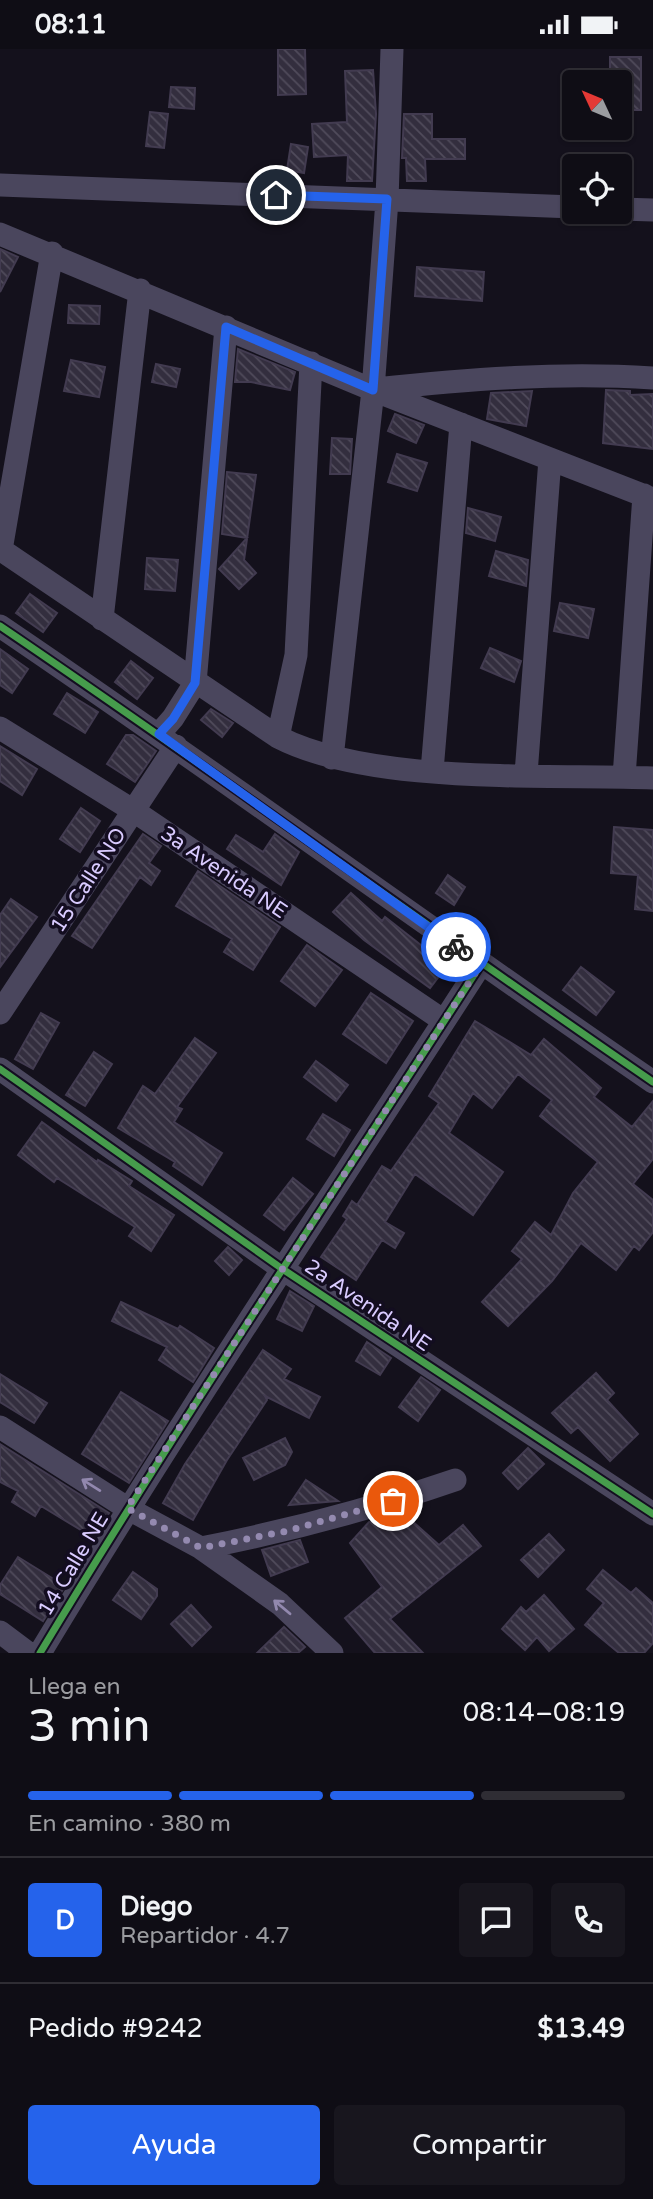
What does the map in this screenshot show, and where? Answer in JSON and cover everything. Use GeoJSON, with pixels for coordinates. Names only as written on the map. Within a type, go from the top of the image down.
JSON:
{"type":"FeatureCollection","features":[{"type":"Feature","properties":{"kind":"street"},"geometry":{"type":"LineString","coordinates":[[332,758],[373,390],[387,199],[392,49]]}},
{"type":"Feature","properties":{"kind":"street"},"geometry":{"type":"LineString","coordinates":[[0,185],[562,206]]}},
{"type":"Feature","properties":{"kind":"street"},"geometry":{"type":"LineString","coordinates":[[632,209],[653,210]]}},
{"type":"Feature","properties":{"kind":"street"},"geometry":{"type":"LineString","coordinates":[[0,234],[52,253],[373,390],[648,497],[624,777]]}},
{"type":"Feature","properties":{"kind":"street"},"geometry":{"type":"LineString","coordinates":[[52,253],[0,550],[278,737],[332,758],[432,771],[653,778]]}},
{"type":"Feature","properties":{"kind":"street"},"geometry":{"type":"LineString","coordinates":[[102,619],[140,291]]}},
{"type":"Feature","properties":{"kind":"street"},"geometry":{"type":"LineString","coordinates":[[195,683],[226,327]]}},
{"type":"Feature","properties":{"kind":"street"},"geometry":{"type":"LineString","coordinates":[[278,737],[296,655],[311,363]]}},
{"type":"Feature","properties":{"kind":"street"},"geometry":{"type":"LineString","coordinates":[[373,390],[477,378],[599,375],[653,378]]}},
{"type":"Feature","properties":{"kind":"street"},"geometry":{"type":"LineString","coordinates":[[432,771],[461,424]]}},
{"type":"Feature","properties":{"kind":"street"},"geometry":{"type":"LineString","coordinates":[[526,774],[550,459]]}},
{"type":"Feature","properties":{"kind":"street"},"geometry":{"type":"LineString","coordinates":[[0,627],[168,740],[481,964],[653,1082]]}},
{"type":"Feature","properties":{"kind":"street","name":"15 Calle NO"},"geometry":{"type":"LineString","coordinates":[[0,1013],[134,811],[168,740],[173,719],[195,683]]}},
{"type":"Feature","properties":{"kind":"street","name":"3a Avenida NE"},"geometry":{"type":"LineString","coordinates":[[0,728],[134,811],[444,1021]]}},
{"type":"Feature","properties":{"kind":"street","name":"14 Calle NE"},"geometry":{"type":"LineString","coordinates":[[40,1653],[127,1508],[481,964]]}},
{"type":"Feature","properties":{"kind":"street","name":"2a Avenida NE"},"geometry":{"type":"LineString","coordinates":[[0,1069],[281,1268],[653,1514]]}},
{"type":"Feature","properties":{"kind":"street"},"geometry":{"type":"LineString","coordinates":[[0,1427],[127,1508],[201,1548],[280,1604],[332,1653]]}},
{"type":"Feature","properties":{"kind":"street"},"geometry":{"type":"LineString","coordinates":[[201,1548],[324,1521],[455,1479]]}},
{"type":"Feature","properties":{"kind":"street"},"geometry":{"type":"LineString","coordinates":[[0,1632],[28,1653]]}},
{"type":"Feature","properties":{"kind":"building"},"geometry":{"type":"Polygon","coordinates":[[[278,49],[305,49],[306,94],[278,95],[278,49]]]}},
{"type":"Feature","properties":{"kind":"building"},"geometry":{"type":"Polygon","coordinates":[[[610,57],[641,57],[641,110],[632,110],[632,70],[610,70],[610,57]]]}},
{"type":"Feature","properties":{"kind":"building"},"geometry":{"type":"Polygon","coordinates":[[[373,70],[376,114],[372,181],[347,181],[348,155],[314,157],[312,124],[347,122],[345,71],[373,70]]]}},
{"type":"Feature","properties":{"kind":"building"},"geometry":{"type":"Polygon","coordinates":[[[171,87],[195,88],[194,109],[169,107],[171,87]]]}},
{"type":"Feature","properties":{"kind":"building"},"geometry":{"type":"Polygon","coordinates":[[[150,112],[168,114],[164,148],[146,146],[150,112]]]}},
{"type":"Feature","properties":{"kind":"building"},"geometry":{"type":"Polygon","coordinates":[[[404,114],[432,114],[432,139],[465,139],[465,159],[425,159],[426,181],[407,181],[406,158],[402,158],[404,114]]]}},
{"type":"Feature","properties":{"kind":"building"},"geometry":{"type":"Polygon","coordinates":[[[291,144],[308,147],[304,173],[287,170],[291,144]]]}},
{"type":"Feature","properties":{"kind":"building"},"geometry":{"type":"Polygon","coordinates":[[[0,249],[18,257],[0,292],[0,249]]]}},
{"type":"Feature","properties":{"kind":"building"},"geometry":{"type":"Polygon","coordinates":[[[417,267],[484,272],[482,301],[415,296],[417,267]]]}},
{"type":"Feature","properties":{"kind":"building"},"geometry":{"type":"Polygon","coordinates":[[[69,305],[100,306],[99,324],[68,323],[69,305]]]}},
{"type":"Feature","properties":{"kind":"building"},"geometry":{"type":"Polygon","coordinates":[[[238,349],[295,372],[290,390],[251,382],[235,382],[238,349]]]}},
{"type":"Feature","properties":{"kind":"building"},"geometry":{"type":"Polygon","coordinates":[[[71,360],[105,367],[99,397],[64,391],[71,360]]]}},
{"type":"Feature","properties":{"kind":"building"},"geometry":{"type":"Polygon","coordinates":[[[156,364],[180,369],[176,387],[152,382],[156,364]]]}},
{"type":"Feature","properties":{"kind":"building"},"geometry":{"type":"Polygon","coordinates":[[[606,390],[630,391],[630,395],[653,394],[653,449],[603,443],[606,390]]]}},
{"type":"Feature","properties":{"kind":"building"},"geometry":{"type":"Polygon","coordinates":[[[532,391],[526,426],[487,419],[491,393],[532,391]]]}},
{"type":"Feature","properties":{"kind":"building"},"geometry":{"type":"Polygon","coordinates":[[[395,414],[424,425],[416,443],[388,431],[395,414]]]}},
{"type":"Feature","properties":{"kind":"building"},"geometry":{"type":"Polygon","coordinates":[[[332,438],[352,439],[350,474],[330,474],[332,438]]]}},
{"type":"Feature","properties":{"kind":"building"},"geometry":{"type":"Polygon","coordinates":[[[397,454],[427,463],[417,491],[388,482],[397,454]]]}},
{"type":"Feature","properties":{"kind":"building"},"geometry":{"type":"Polygon","coordinates":[[[227,472],[256,475],[244,560],[256,573],[239,589],[219,569],[247,538],[222,534],[227,472]]]}},
{"type":"Feature","properties":{"kind":"building"},"geometry":{"type":"Polygon","coordinates":[[[468,508],[501,517],[495,541],[466,533],[468,508]]]}},
{"type":"Feature","properties":{"kind":"building"},"geometry":{"type":"Polygon","coordinates":[[[496,551],[528,560],[526,586],[489,576],[496,551]]]}},
{"type":"Feature","properties":{"kind":"building"},"geometry":{"type":"Polygon","coordinates":[[[147,558],[178,560],[175,591],[145,589],[147,558]]]}},
{"type":"Feature","properties":{"kind":"building"},"geometry":{"type":"Polygon","coordinates":[[[30,594],[57,613],[43,632],[16,613],[30,594]]]}},
{"type":"Feature","properties":{"kind":"building"},"geometry":{"type":"Polygon","coordinates":[[[560,603],[594,609],[588,638],[554,631],[560,603]]]}},
{"type":"Feature","properties":{"kind":"building"},"geometry":{"type":"Polygon","coordinates":[[[490,648],[521,661],[514,682],[481,668],[490,648]]]}},
{"type":"Feature","properties":{"kind":"building"},"geometry":{"type":"Polygon","coordinates":[[[0,649],[28,669],[12,693],[0,685],[0,649]]]}},
{"type":"Feature","properties":{"kind":"building"},"geometry":{"type":"Polygon","coordinates":[[[131,661],[153,678],[137,699],[115,682],[131,661]]]}},
{"type":"Feature","properties":{"kind":"building"},"geometry":{"type":"Polygon","coordinates":[[[67,693],[98,712],[85,733],[54,714],[67,693]]]}},
{"type":"Feature","properties":{"kind":"building"},"geometry":{"type":"Polygon","coordinates":[[[211,709],[233,723],[222,737],[201,720],[211,709]]]}},
{"type":"Feature","properties":{"kind":"building"},"geometry":{"type":"Polygon","coordinates":[[[126,735],[133,735],[156,751],[135,782],[107,764],[126,735]]]}},
{"type":"Feature","properties":{"kind":"building"},"geometry":{"type":"Polygon","coordinates":[[[0,746],[37,769],[22,795],[0,781],[0,746]]]}},
{"type":"Feature","properties":{"kind":"building"},"geometry":{"type":"Polygon","coordinates":[[[81,808],[100,821],[80,852],[60,839],[81,808]]]}},
{"type":"Feature","properties":{"kind":"building"},"geometry":{"type":"Polygon","coordinates":[[[614,827],[653,830],[653,911],[635,909],[638,875],[611,873],[614,827]]]}},
{"type":"Feature","properties":{"kind":"building"},"geometry":{"type":"Polygon","coordinates":[[[143,834],[161,846],[149,863],[160,871],[151,885],[140,877],[92,948],[72,936],[143,834]]]}},
{"type":"Feature","properties":{"kind":"building"},"geometry":{"type":"Polygon","coordinates":[[[275,834],[299,852],[281,885],[227,849],[236,835],[263,852],[275,834]]]}},
{"type":"Feature","properties":{"kind":"building"},"geometry":{"type":"Polygon","coordinates":[[[198,871],[280,927],[253,970],[224,952],[232,939],[176,906],[198,871]]]}},
{"type":"Feature","properties":{"kind":"building"},"geometry":{"type":"Polygon","coordinates":[[[448,875],[465,887],[454,905],[436,893],[448,875]]]}},
{"type":"Feature","properties":{"kind":"building"},"geometry":{"type":"Polygon","coordinates":[[[351,893],[382,921],[385,917],[426,949],[428,946],[450,962],[430,988],[364,940],[333,912],[351,893]]]}},
{"type":"Feature","properties":{"kind":"building"},"geometry":{"type":"Polygon","coordinates":[[[11,899],[37,917],[0,967],[0,915],[11,899]]]}},
{"type":"Feature","properties":{"kind":"building"},"geometry":{"type":"Polygon","coordinates":[[[307,945],[342,970],[315,1006],[281,981],[307,945]]]}},
{"type":"Feature","properties":{"kind":"building"},"geometry":{"type":"Polygon","coordinates":[[[581,967],[614,992],[596,1015],[563,990],[581,967]]]}},
{"type":"Feature","properties":{"kind":"building"},"geometry":{"type":"Polygon","coordinates":[[[371,993],[413,1021],[386,1063],[343,1034],[371,993]]]}},
{"type":"Feature","properties":{"kind":"building"},"geometry":{"type":"Polygon","coordinates":[[[41,1013],[59,1023],[33,1069],[15,1059],[41,1013]]]}},
{"type":"Feature","properties":{"kind":"building"},"geometry":{"type":"Polygon","coordinates":[[[475,1021],[531,1055],[544,1039],[601,1088],[594,1097],[632,1127],[653,1101],[653,1159],[633,1184],[653,1200],[653,1232],[639,1250],[634,1246],[616,1270],[581,1243],[552,1281],[508,1326],[482,1302],[522,1259],[512,1251],[535,1222],[551,1235],[573,1193],[598,1162],[540,1116],[552,1100],[518,1074],[492,1108],[473,1093],[449,1133],[503,1172],[473,1215],[415,1174],[385,1222],[404,1233],[395,1248],[382,1240],[356,1280],[321,1257],[347,1219],[343,1216],[352,1201],[357,1205],[382,1166],[391,1171],[439,1103],[429,1096],[475,1021]]]}},
{"type":"Feature","properties":{"kind":"building"},"geometry":{"type":"Polygon","coordinates":[[[195,1038],[216,1053],[177,1107],[182,1109],[174,1122],[222,1153],[202,1185],[173,1166],[175,1162],[118,1128],[143,1086],[155,1094],[195,1038]]]}},
{"type":"Feature","properties":{"kind":"building"},"geometry":{"type":"Polygon","coordinates":[[[94,1052],[112,1064],[85,1106],[66,1095],[94,1052]]]}},
{"type":"Feature","properties":{"kind":"building"},"geometry":{"type":"Polygon","coordinates":[[[316,1061],[348,1085],[336,1101],[304,1077],[316,1061]]]}},
{"type":"Feature","properties":{"kind":"building"},"geometry":{"type":"Polygon","coordinates":[[[323,1114],[350,1130],[334,1156],[307,1139],[323,1114]]]}},
{"type":"Feature","properties":{"kind":"building"},"geometry":{"type":"Polygon","coordinates":[[[42,1122],[97,1162],[98,1160],[132,1181],[129,1186],[174,1215],[151,1251],[129,1236],[135,1227],[57,1178],[54,1182],[18,1155],[42,1122]]]}},
{"type":"Feature","properties":{"kind":"building"},"geometry":{"type":"Polygon","coordinates":[[[293,1178],[313,1194],[284,1230],[264,1215],[293,1178]]]}},
{"type":"Feature","properties":{"kind":"building"},"geometry":{"type":"Polygon","coordinates":[[[228,1247],[242,1260],[229,1275],[215,1261],[228,1247]]]}},
{"type":"Feature","properties":{"kind":"building"},"geometry":{"type":"Polygon","coordinates":[[[290,1291],[314,1306],[302,1331],[277,1319],[290,1291]]]}},
{"type":"Feature","properties":{"kind":"building"},"geometry":{"type":"Polygon","coordinates":[[[121,1302],[178,1329],[180,1326],[214,1348],[193,1382],[159,1360],[167,1347],[112,1321],[121,1302]]]}},
{"type":"Feature","properties":{"kind":"building"},"geometry":{"type":"Polygon","coordinates":[[[367,1342],[391,1358],[380,1375],[356,1361],[367,1342]]]}},
{"type":"Feature","properties":{"kind":"building"},"geometry":{"type":"Polygon","coordinates":[[[263,1350],[291,1369],[284,1379],[320,1397],[309,1418],[265,1396],[267,1400],[227,1460],[193,1520],[163,1503],[185,1464],[263,1350]]]}},
{"type":"Feature","properties":{"kind":"building"},"geometry":{"type":"Polygon","coordinates":[[[596,1373],[614,1393],[607,1400],[638,1434],[610,1461],[578,1427],[571,1433],[552,1413],[596,1373]]]}},
{"type":"Feature","properties":{"kind":"building"},"geometry":{"type":"Polygon","coordinates":[[[0,1374],[47,1403],[34,1423],[0,1402],[0,1374]]]}},
{"type":"Feature","properties":{"kind":"building"},"geometry":{"type":"Polygon","coordinates":[[[421,1377],[440,1390],[418,1421],[399,1407],[421,1377]]]}},
{"type":"Feature","properties":{"kind":"building"},"geometry":{"type":"Polygon","coordinates":[[[121,1392],[168,1421],[129,1483],[82,1454],[121,1392]]]}},
{"type":"Feature","properties":{"kind":"building"},"geometry":{"type":"Polygon","coordinates":[[[285,1438],[292,1452],[285,1465],[254,1480],[243,1458],[285,1438]]]}},
{"type":"Feature","properties":{"kind":"building"},"geometry":{"type":"Polygon","coordinates":[[[0,1444],[109,1513],[94,1538],[41,1506],[35,1516],[12,1502],[18,1491],[0,1482],[0,1444]]]}},
{"type":"Feature","properties":{"kind":"building"},"geometry":{"type":"Polygon","coordinates":[[[528,1448],[544,1464],[518,1489],[503,1473],[528,1448]]]}},
{"type":"Feature","properties":{"kind":"building"},"geometry":{"type":"Polygon","coordinates":[[[306,1480],[338,1501],[289,1505],[306,1480]]]}},
{"type":"Feature","properties":{"kind":"building"},"geometry":{"type":"Polygon","coordinates":[[[402,1512],[439,1545],[463,1525],[481,1546],[390,1619],[423,1653],[375,1653],[345,1618],[382,1587],[350,1543],[369,1522],[377,1519],[387,1528],[402,1512]]]}},
{"type":"Feature","properties":{"kind":"building"},"geometry":{"type":"Polygon","coordinates":[[[549,1534],[564,1550],[538,1577],[521,1560],[549,1534]]]}},
{"type":"Feature","properties":{"kind":"building"},"geometry":{"type":"Polygon","coordinates":[[[300,1540],[308,1562],[271,1576],[262,1550],[300,1540]]]}},
{"type":"Feature","properties":{"kind":"building"},"geometry":{"type":"Polygon","coordinates":[[[18,1557],[65,1586],[43,1621],[0,1594],[0,1585],[18,1557]]]}},
{"type":"Feature","properties":{"kind":"building"},"geometry":{"type":"Polygon","coordinates":[[[603,1570],[631,1593],[636,1588],[653,1603],[653,1643],[644,1653],[619,1653],[585,1625],[604,1603],[587,1589],[603,1570]]]}},
{"type":"Feature","properties":{"kind":"building"},"geometry":{"type":"Polygon","coordinates":[[[133,1572],[157,1589],[157,1596],[141,1619],[113,1600],[133,1572]]]}},
{"type":"Feature","properties":{"kind":"building"},"geometry":{"type":"Polygon","coordinates":[[[544,1595],[574,1629],[549,1651],[537,1637],[525,1650],[502,1629],[521,1607],[526,1612],[544,1595]]]}},
{"type":"Feature","properties":{"kind":"building"},"geometry":{"type":"Polygon","coordinates":[[[191,1605],[211,1627],[192,1646],[171,1624],[191,1605]]]}},
{"type":"Feature","properties":{"kind":"building"},"geometry":{"type":"Polygon","coordinates":[[[284,1627],[305,1647],[298,1653],[257,1653],[284,1627]]]}},
{"type":"Feature","properties":{"kind":"cycle path"},"geometry":{"type":"LineString","coordinates":[[0,626],[653,1082]]}},
{"type":"Feature","properties":{"kind":"cycle path"},"geometry":{"type":"LineString","coordinates":[[40,1653],[202,1393],[481,964]]}},
{"type":"Feature","properties":{"kind":"cycle path"},"geometry":{"type":"LineString","coordinates":[[0,1069],[281,1268],[653,1514]]}},
{"type":"Feature","properties":{"kind":"way so far"},"geometry":{"type":"LineString","coordinates":[[393,1501],[287,1531],[201,1548],[127,1508],[481,964],[456,947]]}},
{"type":"Feature","properties":{"kind":"route"},"geometry":{"type":"LineString","coordinates":[[276,195],[387,199],[373,390],[226,327],[195,683],[173,719],[159,734],[456,947]]}}]}
